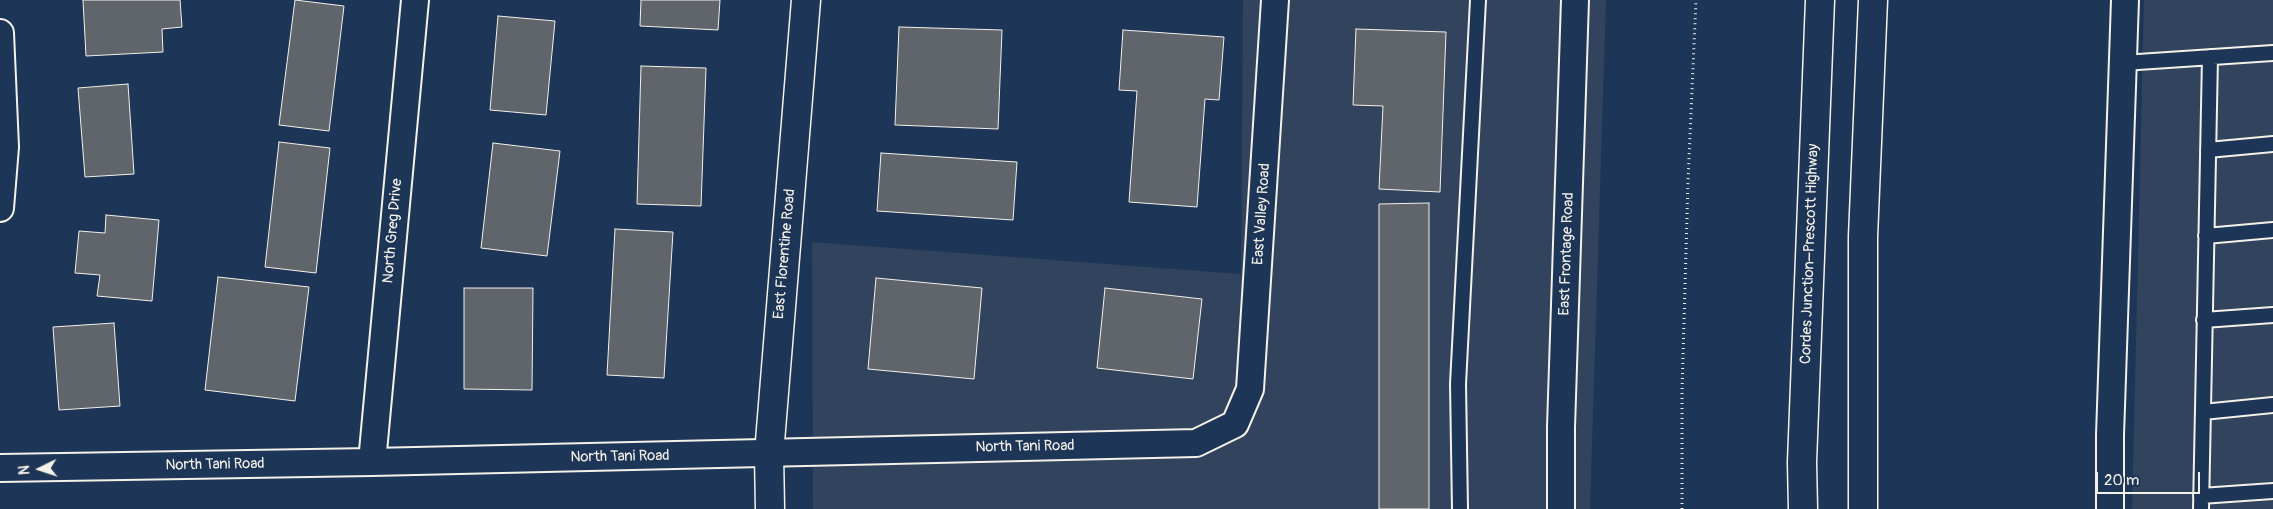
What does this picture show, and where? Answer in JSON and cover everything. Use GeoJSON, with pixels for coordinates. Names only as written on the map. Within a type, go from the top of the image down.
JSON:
{"type":"FeatureCollection","features":[{"type":"Feature","properties":{"kind":"main road","name":"East Florentine Road"},"geometry":{"type":"LineString","coordinates":[[770,509],[769,454],[806,0]]}},
{"type":"Feature","properties":{"kind":"main road","name":"Cordes Junction–Prescott Highway"},"geometry":{"type":"LineString","coordinates":[[1803,509],[1802,462],[1820,0]]}},
{"type":"Feature","properties":{"kind":"main road"},"geometry":{"type":"LineString","coordinates":[[1863,509],[1863,237],[1873,0]]}},
{"type":"Feature","properties":{"kind":"street","name":"North Greg Drive"},"geometry":{"type":"LineString","coordinates":[[372,462],[415,0]]}},
{"type":"Feature","properties":{"kind":"street","name":"East Valley Road"},"geometry":{"type":"LineString","coordinates":[[1235,424],[1250,389],[1275,0]]}},
{"type":"Feature","properties":{"kind":"street","name":"East Frontage Road"},"geometry":{"type":"LineString","coordinates":[[1561,509],[1561,417],[1575,0]]}},
{"type":"Feature","properties":{"kind":"street"},"geometry":{"type":"LineString","coordinates":[[2110,509],[2110,435],[2125,0]]}},
{"type":"Feature","properties":{"kind":"street"},"geometry":{"type":"LineString","coordinates":[[0,33],[5,147],[0,208]]}},
{"type":"Feature","properties":{"kind":"street","name":"North Tani Road"},"geometry":{"type":"LineString","coordinates":[[0,468],[769,454],[1196,443],[1235,424]]}},
{"type":"Feature","properties":{"kind":"lane"},"geometry":{"type":"LineString","coordinates":[[1460,509],[1458,384],[1478,0]]}},
{"type":"Feature","properties":{"kind":"lane"},"geometry":{"type":"LineString","coordinates":[[2122,63],[2273,53]]}},
{"type":"Feature","properties":{"kind":"lane"},"geometry":{"type":"LineString","coordinates":[[2210,57],[2201,502],[2273,491]]}},
{"type":"Feature","properties":{"kind":"lane"},"geometry":{"type":"LineString","coordinates":[[2208,150],[2273,144]]}},
{"type":"Feature","properties":{"kind":"lane"},"geometry":{"type":"LineString","coordinates":[[2206,236],[2273,230]]}},
{"type":"Feature","properties":{"kind":"lane"},"geometry":{"type":"LineString","coordinates":[[2204,320],[2273,315]]}},
{"type":"Feature","properties":{"kind":"lane"},"geometry":{"type":"LineString","coordinates":[[2202,412],[2273,405]]}},
{"type":"Feature","properties":{"kind":"path"},"geometry":{"type":"LineString","coordinates":[[1682,509],[1682,392],[1688,181],[1696,0]]}},
{"type":"Feature","properties":{"kind":"shaded area"},"geometry":{"type":"Polygon","coordinates":[[[1243,0],[1606,0],[1590,509],[813,509],[812,242],[1241,274],[1243,0]]]}},
{"type":"Feature","properties":{"kind":"shaded area"},"geometry":{"type":"Polygon","coordinates":[[[2144,0],[2273,0],[2273,509],[2132,509],[2144,0]]]}},
{"type":"Feature","properties":{"kind":"building"},"geometry":{"type":"Polygon","coordinates":[[[83,0],[180,0],[182,27],[162,29],[163,52],[86,56],[83,0]]]}},
{"type":"Feature","properties":{"kind":"building"},"geometry":{"type":"Polygon","coordinates":[[[295,0],[344,6],[329,131],[279,125],[295,0]]]}},
{"type":"Feature","properties":{"kind":"building"},"geometry":{"type":"Polygon","coordinates":[[[641,0],[720,0],[718,30],[640,26],[641,0]]]}},
{"type":"Feature","properties":{"kind":"building"},"geometry":{"type":"Polygon","coordinates":[[[498,16],[555,21],[546,115],[490,110],[498,16]]]}},
{"type":"Feature","properties":{"kind":"building"},"geometry":{"type":"Polygon","coordinates":[[[899,27],[1002,30],[998,129],[895,125],[899,27]]]}},
{"type":"Feature","properties":{"kind":"building"},"geometry":{"type":"Polygon","coordinates":[[[1356,29],[1446,32],[1440,192],[1379,189],[1383,106],[1353,105],[1356,29]]]}},
{"type":"Feature","properties":{"kind":"building"},"geometry":{"type":"Polygon","coordinates":[[[1123,30],[1224,37],[1219,100],[1205,99],[1197,207],[1129,202],[1137,91],[1119,90],[1123,30]]]}},
{"type":"Feature","properties":{"kind":"building"},"geometry":{"type":"Polygon","coordinates":[[[641,66],[706,68],[701,206],[637,204],[641,66]]]}},
{"type":"Feature","properties":{"kind":"building"},"geometry":{"type":"Polygon","coordinates":[[[128,84],[134,174],[85,177],[78,88],[128,84]]]}},
{"type":"Feature","properties":{"kind":"building"},"geometry":{"type":"Polygon","coordinates":[[[279,142],[330,148],[316,273],[265,267],[279,142]]]}},
{"type":"Feature","properties":{"kind":"building"},"geometry":{"type":"Polygon","coordinates":[[[493,143],[560,151],[547,256],[481,248],[493,143]]]}},
{"type":"Feature","properties":{"kind":"building"},"geometry":{"type":"Polygon","coordinates":[[[881,153],[1017,162],[1013,220],[877,211],[881,153]]]}},
{"type":"Feature","properties":{"kind":"building"},"geometry":{"type":"Polygon","coordinates":[[[1429,203],[1429,509],[1379,509],[1379,204],[1429,203]]]}},
{"type":"Feature","properties":{"kind":"building"},"geometry":{"type":"Polygon","coordinates":[[[106,215],[159,220],[152,301],[97,296],[100,275],[75,273],[79,231],[105,233],[106,215]]]}},
{"type":"Feature","properties":{"kind":"building"},"geometry":{"type":"Polygon","coordinates":[[[615,229],[673,232],[664,378],[607,375],[615,229]]]}},
{"type":"Feature","properties":{"kind":"building"},"geometry":{"type":"Polygon","coordinates":[[[218,277],[309,287],[295,401],[205,390],[218,277]]]}},
{"type":"Feature","properties":{"kind":"building"},"geometry":{"type":"Polygon","coordinates":[[[876,278],[982,288],[974,379],[868,369],[876,278]]]}},
{"type":"Feature","properties":{"kind":"building"},"geometry":{"type":"Polygon","coordinates":[[[464,288],[533,288],[532,390],[464,389],[464,288]]]}},
{"type":"Feature","properties":{"kind":"building"},"geometry":{"type":"Polygon","coordinates":[[[1105,288],[1202,299],[1193,379],[1097,368],[1105,288]]]}},
{"type":"Feature","properties":{"kind":"building"},"geometry":{"type":"Polygon","coordinates":[[[114,323],[120,406],[59,410],[53,327],[114,323]]]}}]}
